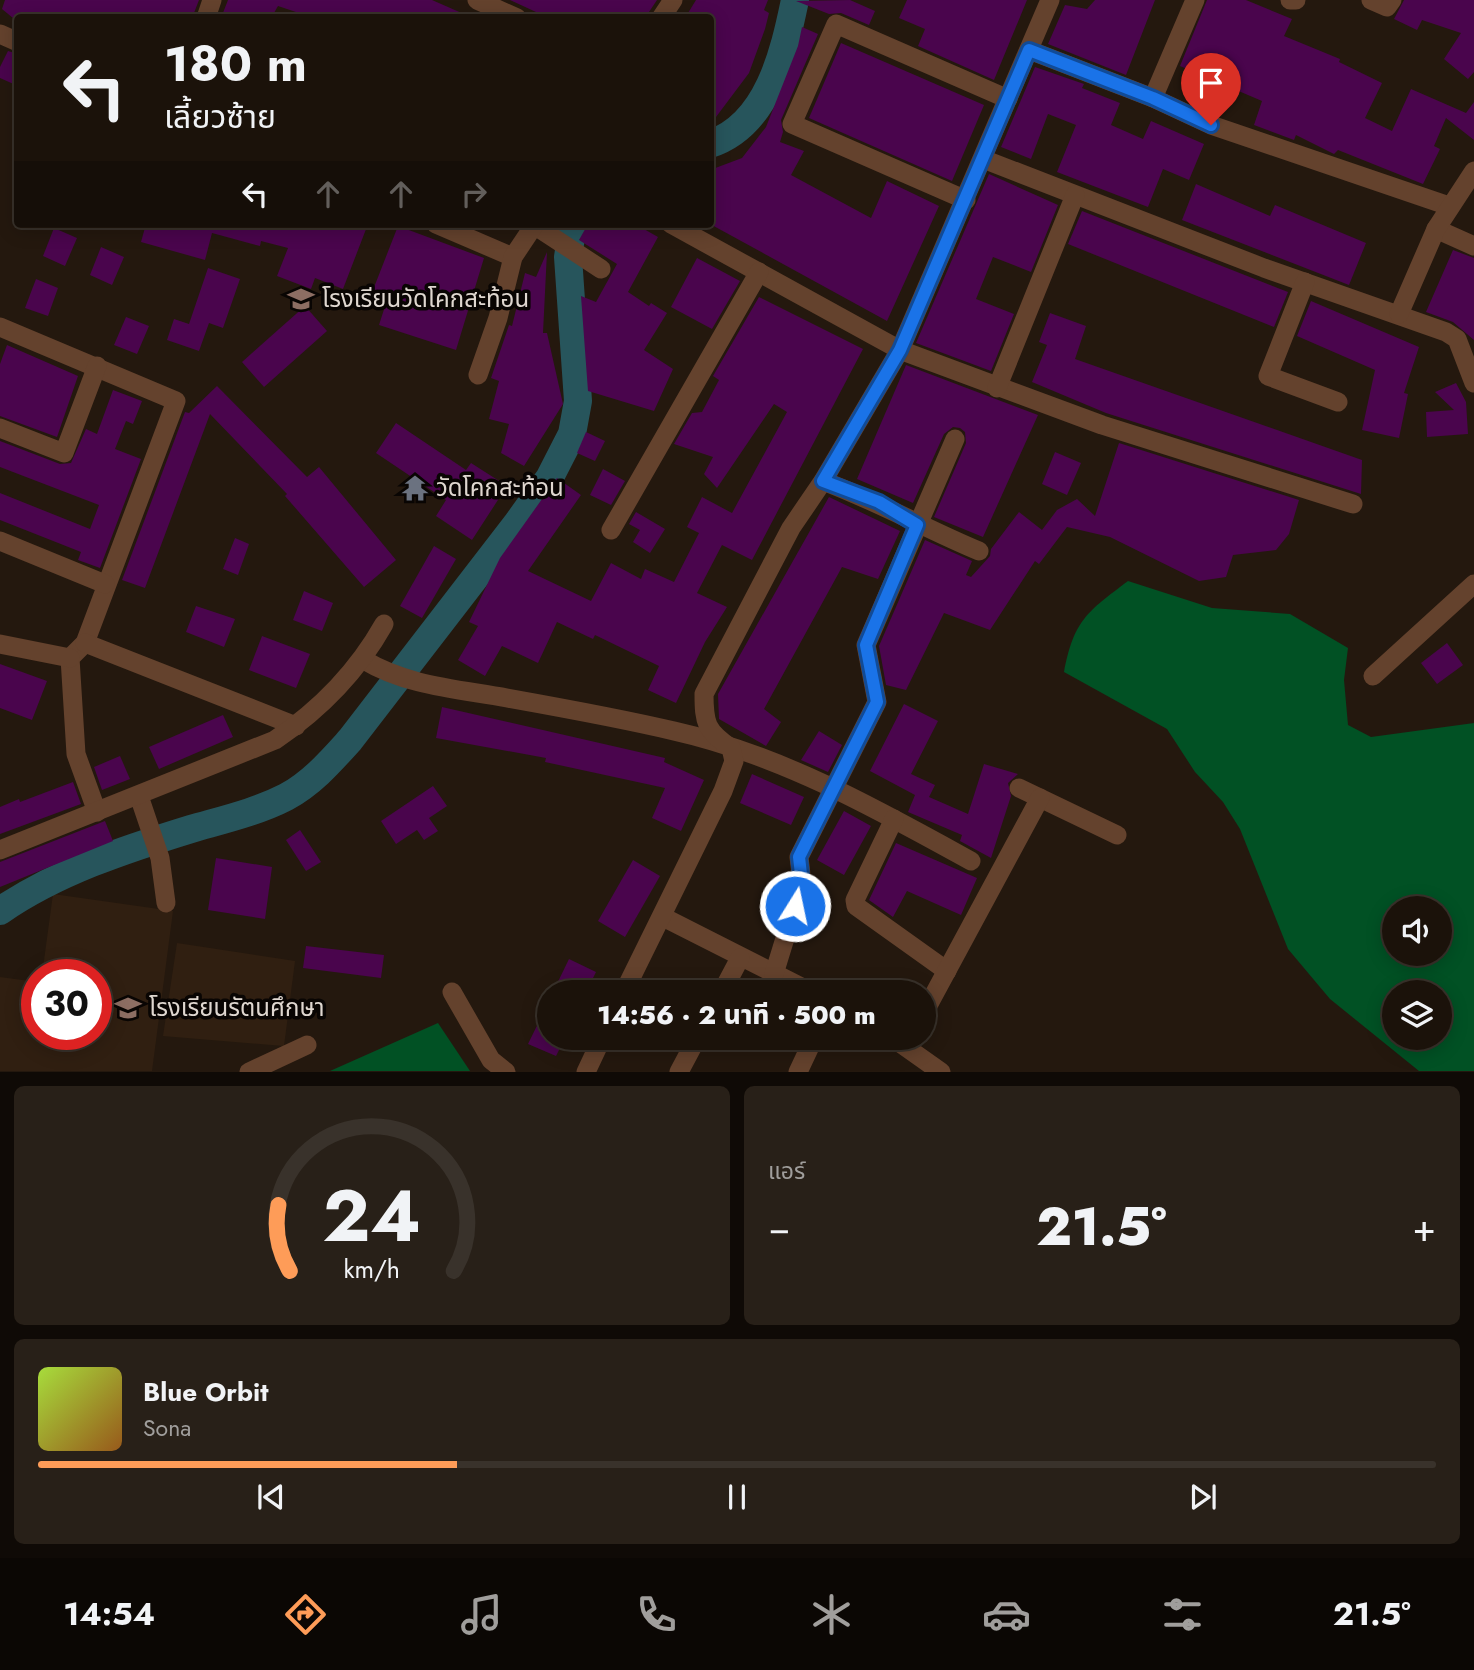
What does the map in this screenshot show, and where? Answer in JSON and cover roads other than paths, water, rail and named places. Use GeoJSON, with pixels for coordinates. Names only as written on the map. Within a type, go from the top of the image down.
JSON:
{"type":"FeatureCollection","features":[{"type":"Feature","properties":{"kind":"street"},"geometry":{"type":"LineString","coordinates":[[477,0],[508,14]]}},
{"type":"Feature","properties":{"kind":"street"},"geometry":{"type":"LineString","coordinates":[[630,980],[723,791],[734,761],[731,748],[714,736],[704,719],[704,694],[791,528],[823,481],[900,350],[1050,0]]}},
{"type":"Feature","properties":{"kind":"street"},"geometry":{"type":"LineString","coordinates":[[1153,98],[1195,0]]}},
{"type":"Feature","properties":{"kind":"street"},"geometry":{"type":"LineString","coordinates":[[1290,0],[1296,0]]}},
{"type":"Feature","properties":{"kind":"street"},"geometry":{"type":"LineString","coordinates":[[1371,0],[1387,7],[1392,0]]}},
{"type":"Feature","properties":{"kind":"street"},"geometry":{"type":"LineString","coordinates":[[965,200],[792,124],[836,24],[1008,99]]}},
{"type":"Feature","properties":{"kind":"street"},"geometry":{"type":"LineString","coordinates":[[1029,50],[1153,98],[1211,125],[1449,206]]}},
{"type":"Feature","properties":{"kind":"street"},"geometry":{"type":"LineString","coordinates":[[983,159],[1305,282],[1399,314],[1457,339],[1474,383]]}},
{"type":"Feature","properties":{"kind":"street"},"geometry":{"type":"LineString","coordinates":[[1399,314],[1436,229],[1474,171]]}},
{"type":"Feature","properties":{"kind":"street"},"geometry":{"type":"LineString","coordinates":[[997,388],[1075,194]]}},
{"type":"Feature","properties":{"kind":"street"},"geometry":{"type":"LineString","coordinates":[[445,228],[513,257]]}},
{"type":"Feature","properties":{"kind":"street"},"geometry":{"type":"LineString","coordinates":[[478,375],[498,318],[513,257],[533,228]]}},
{"type":"Feature","properties":{"kind":"street"},"geometry":{"type":"LineString","coordinates":[[540,228],[601,269]]}},
{"type":"Feature","properties":{"kind":"street"},"geometry":{"type":"LineString","coordinates":[[678,228],[900,350],[997,388],[1109,427],[1353,504]]}},
{"type":"Feature","properties":{"kind":"street"},"geometry":{"type":"LineString","coordinates":[[1436,229],[1474,246]]}},
{"type":"Feature","properties":{"kind":"street"},"geometry":{"type":"LineString","coordinates":[[611,530],[759,272]]}},
{"type":"Feature","properties":{"kind":"street"},"geometry":{"type":"LineString","coordinates":[[1305,282],[1268,376],[1338,402]]}},
{"type":"Feature","properties":{"kind":"street"},"geometry":{"type":"LineString","coordinates":[[0,327],[176,401],[85,643],[69,658]]}},
{"type":"Feature","properties":{"kind":"street"},"geometry":{"type":"LineString","coordinates":[[0,428],[64,453],[97,366]]}},
{"type":"Feature","properties":{"kind":"street"},"geometry":{"type":"LineString","coordinates":[[774,974],[802,883],[799,857],[877,702],[866,645],[955,439]]}},
{"type":"Feature","properties":{"kind":"street"},"geometry":{"type":"LineString","coordinates":[[823,481],[879,502],[917,525],[979,551]]}},
{"type":"Feature","properties":{"kind":"street"},"geometry":{"type":"LineString","coordinates":[[0,541],[106,584]]}},
{"type":"Feature","properties":{"kind":"street"},"geometry":{"type":"LineString","coordinates":[[1373,676],[1474,584]]}},
{"type":"Feature","properties":{"kind":"street"},"geometry":{"type":"LineString","coordinates":[[0,850],[97,812],[141,803],[275,740],[372,665],[384,624]]}},
{"type":"Feature","properties":{"kind":"street"},"geometry":{"type":"LineString","coordinates":[[85,643],[296,726]]}},
{"type":"Feature","properties":{"kind":"street"},"geometry":{"type":"LineString","coordinates":[[0,644],[69,658]]}},
{"type":"Feature","properties":{"kind":"street"},"geometry":{"type":"LineString","coordinates":[[69,658],[76,754],[97,812]]}},
{"type":"Feature","properties":{"kind":"street"},"geometry":{"type":"LineString","coordinates":[[372,665],[409,681],[677,731],[731,748],[796,770],[971,861]]}},
{"type":"Feature","properties":{"kind":"street"},"geometry":{"type":"LineString","coordinates":[[1019,788],[1117,835]]}},
{"type":"Feature","properties":{"kind":"street"},"geometry":{"type":"LineString","coordinates":[[936,991],[1040,798]]}},
{"type":"Feature","properties":{"kind":"street"},"geometry":{"type":"LineString","coordinates":[[141,803],[156,847],[166,903]]}},
{"type":"Feature","properties":{"kind":"street"},"geometry":{"type":"LineString","coordinates":[[894,819],[855,900],[856,906],[947,971]]}},
{"type":"Feature","properties":{"kind":"street"},"geometry":{"type":"LineString","coordinates":[[663,916],[786,980]]}},
{"type":"Feature","properties":{"kind":"street"},"geometry":{"type":"LineString","coordinates":[[728,980],[740,958]]}},
{"type":"Feature","properties":{"kind":"street"},"geometry":{"type":"LineString","coordinates":[[452,992],[491,1060],[506,1072]]}},
{"type":"Feature","properties":{"kind":"street"},"geometry":{"type":"LineString","coordinates":[[249,1072],[307,1045]]}},
{"type":"Feature","properties":{"kind":"street"},"geometry":{"type":"LineString","coordinates":[[586,1072],[596,1050]]}},
{"type":"Feature","properties":{"kind":"street"},"geometry":{"type":"LineString","coordinates":[[680,1072],[691,1050]]}},
{"type":"Feature","properties":{"kind":"street"},"geometry":{"type":"LineString","coordinates":[[798,1072],[808,1050]]}},
{"type":"Feature","properties":{"kind":"street"},"geometry":{"type":"LineString","coordinates":[[915,1050],[940,1072]]}},
{"type":"Feature","properties":{"kind":"waterway"},"geometry":{"type":"LineString","coordinates":[[714,142],[730,135],[746,121],[770,85],[779,64],[795,0]]}},
{"type":"Feature","properties":{"kind":"waterway"},"geometry":{"type":"LineString","coordinates":[[0,911],[68,873],[117,853],[251,811],[286,797],[313,778],[350,740],[518,522],[550,477],[572,434],[578,401],[568,257],[572,228]]}},
{"type":"Feature","properties":{"kind":"place","name":"โรงเรียนวัดโคกสะท้อน"},"geometry":{"type":"Point","coordinates":[301,299]}},
{"type":"Feature","properties":{"kind":"place","name":"วัดโคกสะท้อน"},"geometry":{"type":"Point","coordinates":[415,488]}},
{"type":"Feature","properties":{"kind":"place","name":"โรงเรียนรัตนศึกษา"},"geometry":{"type":"Point","coordinates":[128,1008]}}]}
